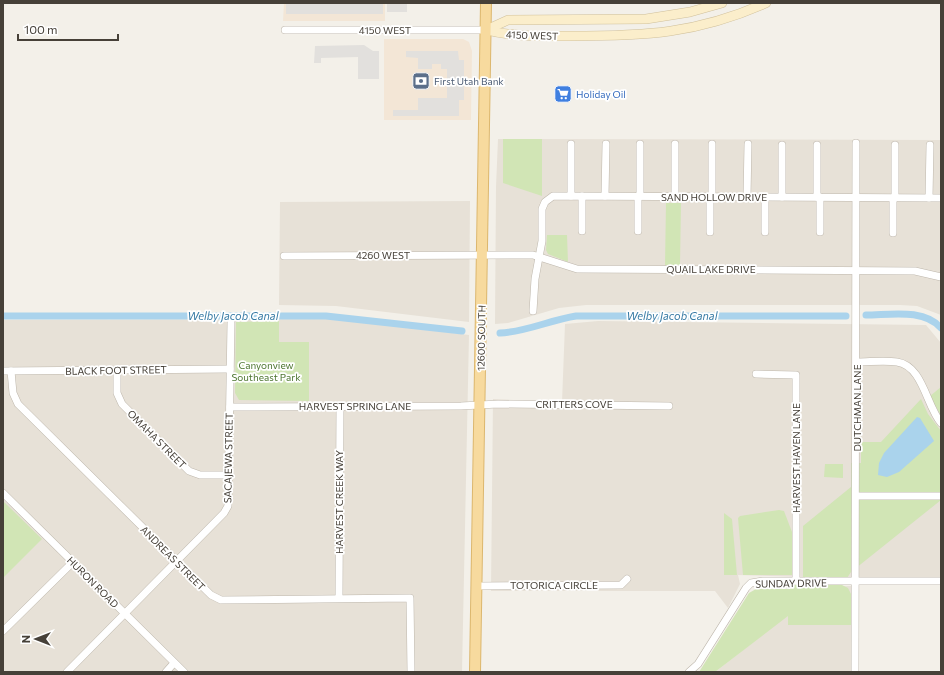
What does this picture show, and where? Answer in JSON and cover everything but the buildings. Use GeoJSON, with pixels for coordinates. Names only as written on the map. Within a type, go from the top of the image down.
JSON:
{"type":"FeatureCollection","features":[{"type":"Feature","properties":{"kind":"main road","name":"12600 SOUTH"},"geometry":{"type":"LineString","coordinates":[[475,672],[486,3]]}},
{"type":"Feature","properties":{"kind":"street","name":"4150 WEST"},"geometry":{"type":"LineString","coordinates":[[486,30],[508,20],[646,19],[690,12],[722,3]]}},
{"type":"Feature","properties":{"kind":"street","name":"4150 WEST"},"geometry":{"type":"LineString","coordinates":[[285,30],[486,30],[508,36],[622,36],[656,34],[709,24],[766,3]]}},
{"type":"Feature","properties":{"kind":"street","name":"DUTCHMAN LANE"},"geometry":{"type":"LineString","coordinates":[[855,672],[857,362],[856,143]]}},
{"type":"Feature","properties":{"kind":"street"},"geometry":{"type":"LineString","coordinates":[[570,196],[571,144]]}},
{"type":"Feature","properties":{"kind":"street"},"geometry":{"type":"LineString","coordinates":[[605,196],[606,144]]}},
{"type":"Feature","properties":{"kind":"street"},"geometry":{"type":"LineString","coordinates":[[638,231],[640,144]]}},
{"type":"Feature","properties":{"kind":"street"},"geometry":{"type":"LineString","coordinates":[[675,144],[675,196]]}},
{"type":"Feature","properties":{"kind":"street"},"geometry":{"type":"LineString","coordinates":[[710,232],[712,144]]}},
{"type":"Feature","properties":{"kind":"street"},"geometry":{"type":"LineString","coordinates":[[747,197],[748,144]]}},
{"type":"Feature","properties":{"kind":"street"},"geometry":{"type":"LineString","coordinates":[[782,144],[782,197]]}},
{"type":"Feature","properties":{"kind":"street"},"geometry":{"type":"LineString","coordinates":[[817,145],[820,232]]}},
{"type":"Feature","properties":{"kind":"street"},"geometry":{"type":"LineString","coordinates":[[893,233],[895,145]]}},
{"type":"Feature","properties":{"kind":"street"},"geometry":{"type":"LineString","coordinates":[[929,198],[930,145]]}},
{"type":"Feature","properties":{"kind":"street","name":"SAND HOLLOW DRIVE"},"geometry":{"type":"LineString","coordinates":[[533,311],[534,279],[540,257],[542,209],[545,202],[553,196],[941,198]]}},
{"type":"Feature","properties":{"kind":"street"},"geometry":{"type":"LineString","coordinates":[[582,196],[582,231]]}},
{"type":"Feature","properties":{"kind":"street"},"geometry":{"type":"LineString","coordinates":[[765,197],[765,232]]}},
{"type":"Feature","properties":{"kind":"street","name":"4260 WEST"},"geometry":{"type":"LineString","coordinates":[[284,256],[482,255]]}},
{"type":"Feature","properties":{"kind":"street","name":"QUAIL LAKE DRIVE"},"geometry":{"type":"LineString","coordinates":[[482,255],[540,257],[565,266],[584,269],[915,271],[941,277]]}},
{"type":"Feature","properties":{"kind":"street","name":"SACAJEWA STREET"},"geometry":{"type":"LineString","coordinates":[[67,672],[224,513],[228,506],[231,323]]}},
{"type":"Feature","properties":{"kind":"street"},"geometry":{"type":"LineString","coordinates":[[857,362],[896,362],[909,367],[916,373],[930,407],[941,423]]}},
{"type":"Feature","properties":{"kind":"street","name":"BLACK FOOT STREET"},"geometry":{"type":"LineString","coordinates":[[3,371],[230,369]]}},
{"type":"Feature","properties":{"kind":"street","name":"OMAHA STREET"},"geometry":{"type":"LineString","coordinates":[[117,370],[117,393],[122,404],[189,471],[200,475],[229,476]]}},
{"type":"Feature","properties":{"kind":"street","name":"ANDREAS STREET"},"geometry":{"type":"LineString","coordinates":[[11,371],[13,393],[18,404],[211,595],[221,600],[339,597],[410,598],[411,672]]}},
{"type":"Feature","properties":{"kind":"street","name":"HARVEST HAVEN LANE"},"geometry":{"type":"LineString","coordinates":[[756,374],[796,375],[796,581]]}},
{"type":"Feature","properties":{"kind":"street","name":"CRITTERS COVE"},"geometry":{"type":"LineString","coordinates":[[480,404],[668,406]]}},
{"type":"Feature","properties":{"kind":"street","name":"HARVEST SPRING LANE"},"geometry":{"type":"LineString","coordinates":[[230,407],[480,404]]}},
{"type":"Feature","properties":{"kind":"street","name":"HARVEST CREEK WAY"},"geometry":{"type":"LineString","coordinates":[[339,597],[340,406]]}},
{"type":"Feature","properties":{"kind":"street","name":"HURON ROAD"},"geometry":{"type":"LineString","coordinates":[[3,493],[184,672]]}},
{"type":"Feature","properties":{"kind":"street"},"geometry":{"type":"LineString","coordinates":[[856,496],[941,496]]}},
{"type":"Feature","properties":{"kind":"street"},"geometry":{"type":"LineString","coordinates":[[3,632],[73,562]]}},
{"type":"Feature","properties":{"kind":"street","name":"TOTORICA CIRCLE"},"geometry":{"type":"LineString","coordinates":[[477,586],[621,585],[627,579]]}},
{"type":"Feature","properties":{"kind":"street","name":"SUNDAY DRIVE"},"geometry":{"type":"LineString","coordinates":[[689,672],[698,664],[748,585],[763,581],[941,582]]}},
{"type":"Feature","properties":{"kind":"street"},"geometry":{"type":"LineString","coordinates":[[166,672],[174,663]]}},
{"type":"Feature","properties":{"kind":"shaded area"},"geometry":{"type":"Polygon","coordinates":[[[284,3],[385,3],[385,21],[283,21],[284,3]]]}},
{"type":"Feature","properties":{"kind":"shaded area"},"geometry":{"type":"Polygon","coordinates":[[[286,3],[383,3],[383,14],[286,14],[286,3]]]}},
{"type":"Feature","properties":{"kind":"shaded area"},"geometry":{"type":"Polygon","coordinates":[[[387,3],[407,3],[407,12],[387,12],[387,3]]]}},
{"type":"Feature","properties":{"kind":"shaded area"},"geometry":{"type":"Polygon","coordinates":[[[384,39],[463,39],[469,42],[472,51],[471,120],[384,120],[384,39]]]}},
{"type":"Feature","properties":{"kind":"shaded area"},"geometry":{"type":"Polygon","coordinates":[[[364,45],[373,51],[379,51],[379,79],[358,79],[358,57],[321,58],[321,63],[314,63],[315,46],[364,45]]]}},
{"type":"Feature","properties":{"kind":"shaded area"},"geometry":{"type":"Polygon","coordinates":[[[406,51],[458,51],[459,60],[464,60],[464,100],[459,100],[459,116],[393,116],[393,110],[418,110],[418,98],[447,98],[447,69],[441,69],[441,64],[432,64],[432,69],[418,69],[418,58],[406,57],[406,51]]]}},
{"type":"Feature","properties":{"kind":"shaded area"},"geometry":{"type":"Polygon","coordinates":[[[498,139],[941,140],[941,315],[917,306],[900,305],[586,305],[559,308],[508,323],[495,324],[496,187],[498,139]]]}},
{"type":"Feature","properties":{"kind":"shaded area"},"geometry":{"type":"Polygon","coordinates":[[[470,201],[469,322],[336,306],[279,305],[280,202],[470,201]]]}},
{"type":"Feature","properties":{"kind":"shaded area"},"geometry":{"type":"Polygon","coordinates":[[[335,319],[469,335],[462,672],[3,672],[3,320],[335,319]]]}},
{"type":"Feature","properties":{"kind":"shaded area"},"geometry":{"type":"Polygon","coordinates":[[[598,321],[926,325],[941,343],[941,585],[803,585],[803,577],[738,575],[740,584],[728,608],[715,591],[491,591],[493,399],[562,402],[565,324],[598,321]]]}},
{"type":"Feature","properties":{"kind":"shaded area"},"geometry":{"type":"Polygon","coordinates":[[[851,586],[851,672],[715,672],[788,615],[788,588],[851,586]]]}},
{"type":"Feature","properties":{"kind":"green space"},"geometry":{"type":"Polygon","coordinates":[[[503,139],[542,139],[542,196],[503,183],[503,139]]]}},
{"type":"Feature","properties":{"kind":"green space"},"geometry":{"type":"Polygon","coordinates":[[[666,203],[681,203],[680,265],[665,265],[666,203]]]}},
{"type":"Feature","properties":{"kind":"green space"},"geometry":{"type":"Polygon","coordinates":[[[547,235],[567,235],[568,262],[548,254],[546,250],[547,235]]]}},
{"type":"Feature","properties":{"kind":"green space","name":"Canyonview Southeast Park"},"geometry":{"type":"Polygon","coordinates":[[[279,321],[279,342],[309,342],[309,401],[239,400],[235,393],[236,322],[279,321]]]}},
{"type":"Feature","properties":{"kind":"green space"},"geometry":{"type":"Polygon","coordinates":[[[941,387],[941,416],[930,396],[941,387]]]}},
{"type":"Feature","properties":{"kind":"green space"},"geometry":{"type":"Polygon","coordinates":[[[921,399],[928,414],[941,431],[941,500],[851,572],[847,578],[803,577],[803,526],[851,487],[851,463],[861,463],[861,442],[881,442],[921,399]]]}},
{"type":"Feature","properties":{"kind":"green space"},"geometry":{"type":"Polygon","coordinates":[[[825,464],[843,464],[843,478],[824,477],[825,464]]]}},
{"type":"Feature","properties":{"kind":"green space"},"geometry":{"type":"Polygon","coordinates":[[[3,501],[42,539],[3,578],[3,501]]]}},
{"type":"Feature","properties":{"kind":"green space"},"geometry":{"type":"Polygon","coordinates":[[[779,510],[784,511],[792,532],[793,575],[743,575],[738,518],[740,516],[779,510]]]}},
{"type":"Feature","properties":{"kind":"green space"},"geometry":{"type":"Polygon","coordinates":[[[724,513],[732,519],[737,575],[724,575],[724,513]]]}},
{"type":"Feature","properties":{"kind":"green space"},"geometry":{"type":"Polygon","coordinates":[[[840,584],[848,588],[851,594],[851,625],[788,625],[788,616],[715,672],[699,672],[749,593],[756,589],[788,589],[788,585],[840,584]]]}},
{"type":"Feature","properties":{"kind":"water"},"geometry":{"type":"Polygon","coordinates":[[[917,417],[920,418],[934,441],[899,472],[887,477],[878,475],[879,463],[884,453],[917,417]]]}},
{"type":"Feature","properties":{"kind":"waterway","name":"Welby Jacob Canal"},"geometry":{"type":"LineString","coordinates":[[866,315],[916,315],[934,322],[941,328]]}},
{"type":"Feature","properties":{"kind":"waterway","name":"Welby Jacob Canal"},"geometry":{"type":"LineString","coordinates":[[3,316],[326,316],[462,331]]}},
{"type":"Feature","properties":{"kind":"waterway","name":"Welby Jacob Canal"},"geometry":{"type":"LineString","coordinates":[[500,333],[529,328],[576,316],[846,316]]}},
{"type":"Feature","properties":{"kind":"place","name":"First Utah Bank"},"geometry":{"type":"Point","coordinates":[421,81]}},
{"type":"Feature","properties":{"kind":"place","name":"Holiday Oil"},"geometry":{"type":"Point","coordinates":[563,94]}}]}
